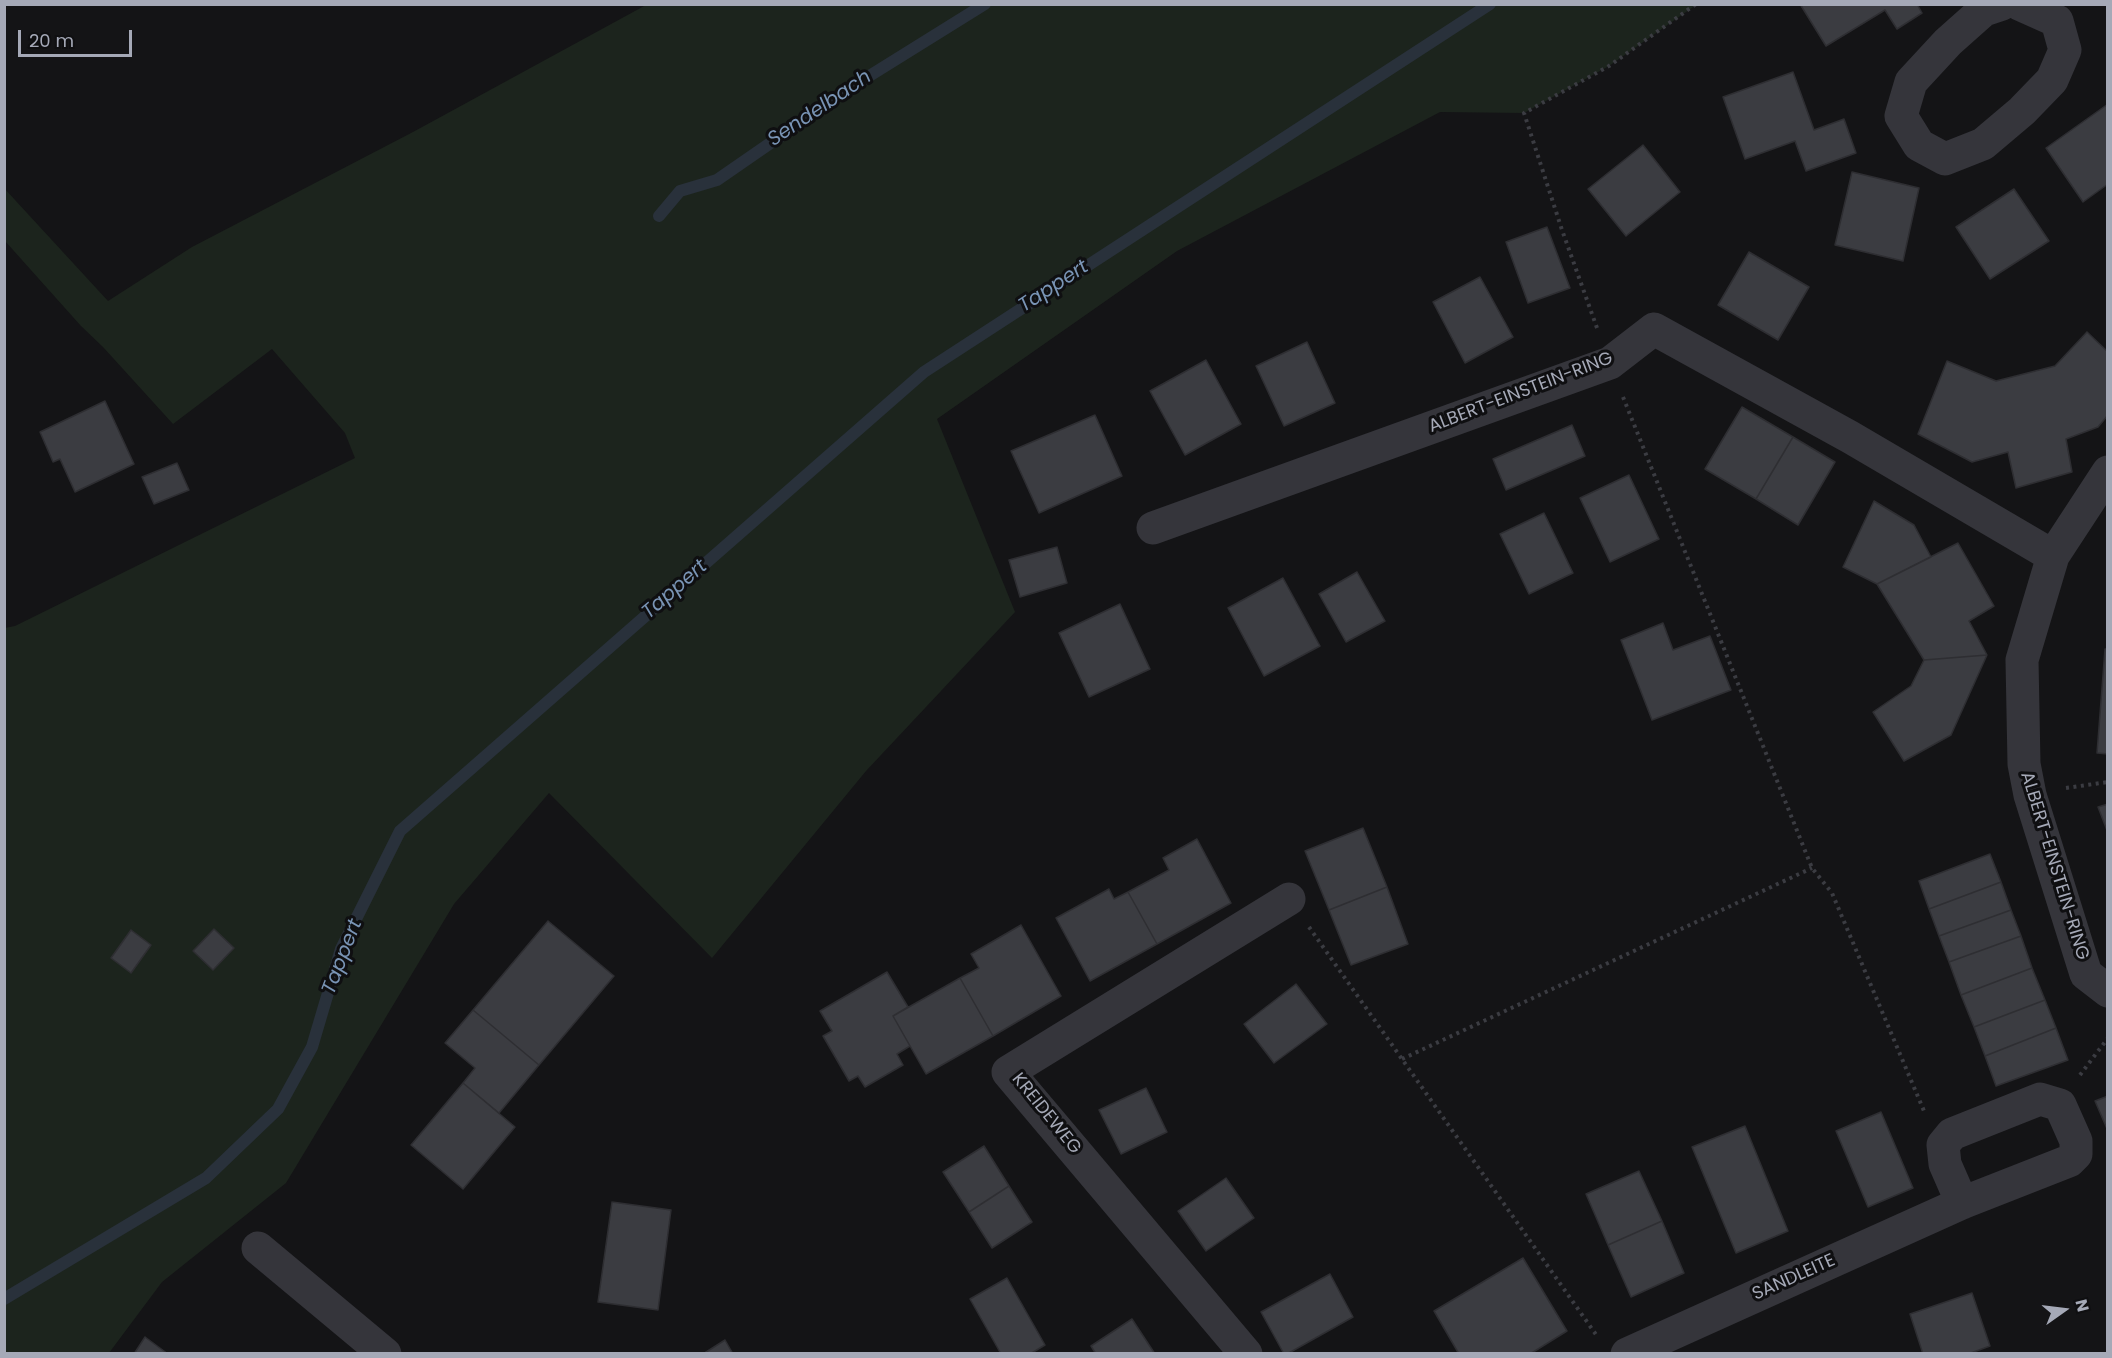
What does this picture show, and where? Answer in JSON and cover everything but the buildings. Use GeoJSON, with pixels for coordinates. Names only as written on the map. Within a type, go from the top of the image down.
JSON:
{"type":"FeatureCollection","features":[{"type":"Feature","properties":{"kind":"street"},"geometry":{"type":"LineString","coordinates":[[2002,4],[1984,10],[1948,42],[1911,82],[1901,116],[1919,145],[1945,159],[1983,144],[2022,111],[2052,80],[2065,50],[2069,13],[2019,4]]}},
{"type":"Feature","properties":{"kind":"street","name":"ALBERT-EINSTEIN-RING"},"geometry":{"type":"LineString","coordinates":[[1154,528],[1610,363],[1654,329],[1850,438],[2053,556]]}},
{"type":"Feature","properties":{"kind":"street","name":"ALBERT-EINSTEIN-RING"},"geometry":{"type":"LineString","coordinates":[[2108,472],[2053,556],[2022,660],[2024,764],[2030,795],[2086,974],[2108,991]]}},
{"type":"Feature","properties":{"kind":"street","name":"KREIDEWEG"},"geometry":{"type":"LineString","coordinates":[[1246,1353],[1008,1072],[1290,899]]}},
{"type":"Feature","properties":{"kind":"street"},"geometry":{"type":"LineString","coordinates":[[1962,1203],[1945,1164],[1943,1145],[1952,1134],[2040,1099],[2060,1105]]}},
{"type":"Feature","properties":{"kind":"street","name":"SANDLEITE"},"geometry":{"type":"LineString","coordinates":[[1615,1349],[1962,1203],[2069,1161],[2076,1154],[2076,1141],[2060,1105]]}},
{"type":"Feature","properties":{"kind":"street"},"geometry":{"type":"LineString","coordinates":[[258,1248],[385,1353]]}},
{"type":"Feature","properties":{"kind":"path"},"geometry":{"type":"LineString","coordinates":[[1696,4],[1609,66],[1524,113],[1562,230],[1610,363],[1812,868],[1832,893],[1945,1164]]}},
{"type":"Feature","properties":{"kind":"path"},"geometry":{"type":"LineString","coordinates":[[2090,784],[2108,782]]}},
{"type":"Feature","properties":{"kind":"path"},"geometry":{"type":"LineString","coordinates":[[1402,1059],[1812,868]]}},
{"type":"Feature","properties":{"kind":"path"},"geometry":{"type":"LineString","coordinates":[[1290,899],[1402,1059],[1615,1349]]}},
{"type":"Feature","properties":{"kind":"path"},"geometry":{"type":"LineString","coordinates":[[2060,1105],[2108,1038]]}},
{"type":"Feature","properties":{"kind":"shaded area"},"geometry":{"type":"Polygon","coordinates":[[[646,5],[1696,5],[1609,66],[1524,113],[1440,112],[1177,251],[937,419],[1015,612],[866,771],[712,958],[549,793],[454,904],[286,1183],[162,1282],[109,1353],[5,1353],[5,628],[15,626],[355,458],[345,433],[272,349],[173,424],[5,241],[4,188],[108,301],[192,247],[413,132],[646,5]]]}},
{"type":"Feature","properties":{"kind":"waterway","name":"Sendelbach"},"geometry":{"type":"LineString","coordinates":[[659,216],[680,191],[717,180],[850,88],[985,4]]}},
{"type":"Feature","properties":{"kind":"waterway","name":"Tappert"},"geometry":{"type":"LineString","coordinates":[[4,1299],[206,1178],[278,1109],[312,1047],[341,949],[400,831],[924,372],[1490,4]]}}]}
